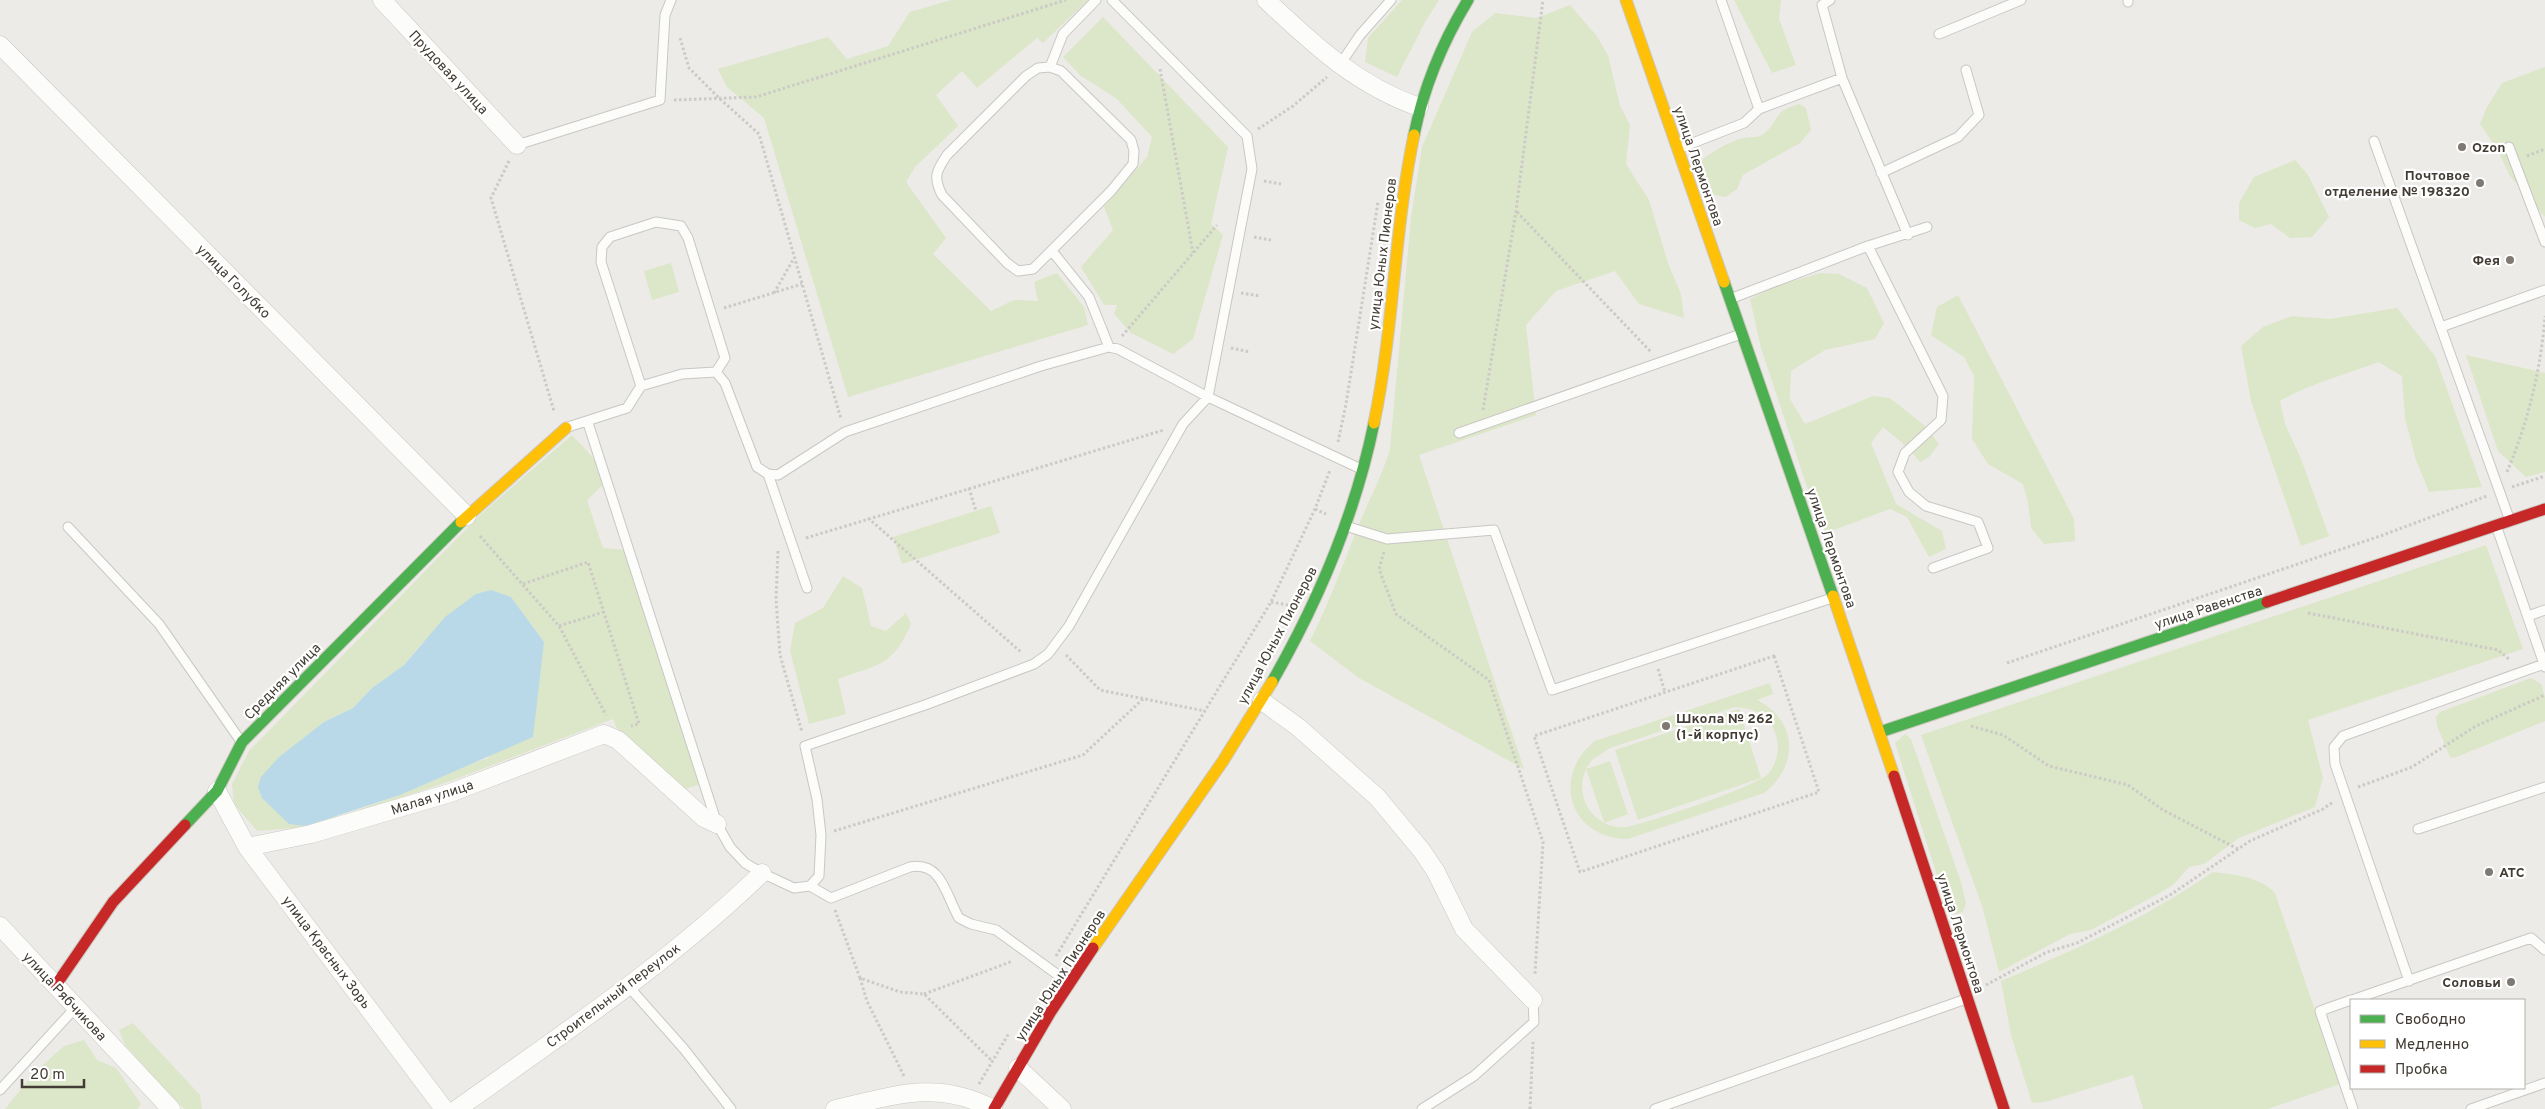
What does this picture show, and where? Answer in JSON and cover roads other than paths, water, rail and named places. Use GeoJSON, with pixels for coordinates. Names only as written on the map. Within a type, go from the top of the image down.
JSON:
{"type":"FeatureCollection","features":[{"type":"Feature","properties":{"kind":"street","name":"Прудовая улица"},"geometry":{"type":"LineString","coordinates":[[382,0],[517,145]]}},
{"type":"Feature","properties":{"kind":"street"},"geometry":{"type":"LineString","coordinates":[[1266,0],[1339,66],[1396,99],[1419,107]]}},
{"type":"Feature","properties":{"kind":"street","name":"улица Юных Пионеров"},"geometry":{"type":"LineString","coordinates":[[994,1109],[1070,983],[1219,767],[1262,701],[1320,591],[1346,526],[1372,440],[1391,314],[1409,149],[1419,107],[1443,42],[1468,0]]}},
{"type":"Feature","properties":{"kind":"street","name":"улица Лермонтова"},"geometry":{"type":"LineString","coordinates":[[1626,0],[1880,732],[2004,1109]]}},
{"type":"Feature","properties":{"kind":"street","name":"улица Голубко"},"geometry":{"type":"LineString","coordinates":[[0,45],[467,516]]}},
{"type":"Feature","properties":{"kind":"street","name":"Средняя улица"},"geometry":{"type":"LineString","coordinates":[[56,985],[113,902],[217,791],[242,742],[467,516],[566,428]]}},
{"type":"Feature","properties":{"kind":"street","name":"улица Равенства"},"geometry":{"type":"LineString","coordinates":[[1880,732],[2545,509]]}},
{"type":"Feature","properties":{"kind":"street"},"geometry":{"type":"LineString","coordinates":[[1262,701],[1298,727],[1377,797],[1422,851],[1444,887],[1464,929],[1533,1000]]}},
{"type":"Feature","properties":{"kind":"street","name":"Малая улица"},"geometry":{"type":"LineString","coordinates":[[248,847],[311,834],[450,793],[604,734],[613,734],[704,818],[717,824]]}},
{"type":"Feature","properties":{"kind":"street","name":"улица Красных Зорь"},"geometry":{"type":"LineString","coordinates":[[217,791],[248,847],[444,1109]]}},
{"type":"Feature","properties":{"kind":"street","name":"Строительный переулок"},"geometry":{"type":"LineString","coordinates":[[457,1109],[628,987],[735,900],[762,874]]}},
{"type":"Feature","properties":{"kind":"street","name":"улица Рябчикова"},"geometry":{"type":"LineString","coordinates":[[0,926],[171,1109]]}},
{"type":"Feature","properties":{"kind":"street"},"geometry":{"type":"LineString","coordinates":[[1018,1068],[1062,1109]]}},
{"type":"Feature","properties":{"kind":"street"},"geometry":{"type":"LineString","coordinates":[[835,1109],[912,1092],[934,1091],[971,1097],[994,1109]]}},
{"type":"Feature","properties":{"kind":"lane"},"geometry":{"type":"LineString","coordinates":[[517,145],[660,100],[665,15],[671,0]]}},
{"type":"Feature","properties":{"kind":"lane"},"geometry":{"type":"LineString","coordinates":[[1050,67],[1063,34],[1096,0]]}},
{"type":"Feature","properties":{"kind":"lane"},"geometry":{"type":"LineString","coordinates":[[810,886],[819,876],[821,835],[817,799],[805,746],[925,705],[1034,664],[1048,654],[1074,618],[1183,424],[1208,397],[1252,169],[1247,136],[1112,0]]}},
{"type":"Feature","properties":{"kind":"lane"},"geometry":{"type":"LineString","coordinates":[[1339,66],[1360,35],[1391,0]]}},
{"type":"Feature","properties":{"kind":"lane"},"geometry":{"type":"LineString","coordinates":[[1721,0],[1759,109]]}},
{"type":"Feature","properties":{"kind":"lane"},"geometry":{"type":"LineString","coordinates":[[1830,0],[1822,5],[1842,78],[1908,235]]}},
{"type":"Feature","properties":{"kind":"lane"},"geometry":{"type":"LineString","coordinates":[[1939,34],[2021,0]]}},
{"type":"Feature","properties":{"kind":"lane"},"geometry":{"type":"LineString","coordinates":[[1050,67],[1061,71],[1132,140],[1134,151],[1133,164],[1111,191],[1052,251],[1033,269],[1018,271],[1006,263],[942,195],[936,183],[938,168],[947,155],[1026,76],[1038,68],[1050,67]]}},
{"type":"Feature","properties":{"kind":"lane"},"geometry":{"type":"LineString","coordinates":[[1881,173],[1958,137],[1978,115],[1966,70]]}},
{"type":"Feature","properties":{"kind":"lane"},"geometry":{"type":"LineString","coordinates":[[1678,150],[1744,124],[1759,109],[1842,78]]}},
{"type":"Feature","properties":{"kind":"lane"},"geometry":{"type":"LineString","coordinates":[[2374,141],[2510,521]]}},
{"type":"Feature","properties":{"kind":"lane"},"geometry":{"type":"LineString","coordinates":[[2509,147],[2545,242]]}},
{"type":"Feature","properties":{"kind":"lane"},"geometry":{"type":"LineString","coordinates":[[641,386],[601,262],[602,247],[610,237],[656,222],[681,226],[688,238],[726,358],[716,372]]}},
{"type":"Feature","properties":{"kind":"lane"},"geometry":{"type":"LineString","coordinates":[[1729,300],[1868,246],[1908,235],[1927,227]]}},
{"type":"Feature","properties":{"kind":"lane"},"geometry":{"type":"LineString","coordinates":[[1868,246],[1943,396],[1941,420],[1905,453],[1898,472],[1909,492],[1926,506],[1978,522],[1988,548],[1934,568]]}},
{"type":"Feature","properties":{"kind":"lane"},"geometry":{"type":"LineString","coordinates":[[1052,251],[1089,297],[1108,347]]}},
{"type":"Feature","properties":{"kind":"lane"},"geometry":{"type":"LineString","coordinates":[[2440,327],[2545,290]]}},
{"type":"Feature","properties":{"kind":"lane"},"geometry":{"type":"LineString","coordinates":[[1459,433],[1741,334]]}},
{"type":"Feature","properties":{"kind":"lane"},"geometry":{"type":"LineString","coordinates":[[716,372],[725,383],[757,467],[768,474],[778,475],[845,432],[1041,366],[1108,347],[1118,349],[1208,397],[1364,471]]}},
{"type":"Feature","properties":{"kind":"lane"},"geometry":{"type":"LineString","coordinates":[[566,428],[628,408],[641,386],[682,374],[716,372]]}},
{"type":"Feature","properties":{"kind":"lane"},"geometry":{"type":"LineString","coordinates":[[588,422],[717,824],[730,847],[745,863],[762,874],[794,888],[810,886],[831,898],[910,867],[921,865],[934,872],[942,882],[959,918],[972,924],[996,930],[1070,983]]}},
{"type":"Feature","properties":{"kind":"lane"},"geometry":{"type":"LineString","coordinates":[[768,474],[807,588]]}},
{"type":"Feature","properties":{"kind":"lane"},"geometry":{"type":"LineString","coordinates":[[2409,981],[2344,794],[2333,756],[2334,747],[2343,736],[2524,671],[2544,666],[2496,525]]}},
{"type":"Feature","properties":{"kind":"lane"},"geometry":{"type":"LineString","coordinates":[[1346,526],[1387,539],[1494,530],[1552,690],[1834,598]]}},
{"type":"Feature","properties":{"kind":"lane"},"geometry":{"type":"LineString","coordinates":[[68,527],[159,624],[242,742]]}},
{"type":"Feature","properties":{"kind":"lane"},"geometry":{"type":"LineString","coordinates":[[2528,616],[2544,610]]}},
{"type":"Feature","properties":{"kind":"lane"},"geometry":{"type":"LineString","coordinates":[[2418,829],[2545,787]]}},
{"type":"Feature","properties":{"kind":"lane"},"geometry":{"type":"LineString","coordinates":[[2354,999],[2531,938],[2545,950]]}},
{"type":"Feature","properties":{"kind":"lane"},"geometry":{"type":"LineString","coordinates":[[628,987],[684,1049],[731,1109]]}},
{"type":"Feature","properties":{"kind":"lane"},"geometry":{"type":"LineString","coordinates":[[1655,1109],[1967,998]]}},
{"type":"Feature","properties":{"kind":"lane"},"geometry":{"type":"LineString","coordinates":[[1422,1109],[1474,1076],[1534,1022],[1533,1000]]}},
{"type":"Feature","properties":{"kind":"lane"},"geometry":{"type":"LineString","coordinates":[[2350,1000],[2320,1011],[2353,1109]]}},
{"type":"Feature","properties":{"kind":"lane"},"geometry":{"type":"LineString","coordinates":[[0,1090],[75,1008]]}},
{"type":"Feature","properties":{"kind":"lane"},"geometry":{"type":"LineString","coordinates":[[2470,1109],[2545,1084]]}},
{"type":"Feature","properties":{"kind":"water"},"geometry":{"type":"Polygon","coordinates":[[[491,590],[511,597],[544,642],[533,737],[400,795],[306,826],[289,824],[262,798],[258,787],[261,777],[279,757],[324,722],[353,708],[372,688],[404,665],[445,617],[476,594],[491,590]]]}},
{"type":"Feature","properties":{"kind":"place","name":"Ozon"},"geometry":{"type":"Point","coordinates":[2462,147]}},
{"type":"Feature","properties":{"kind":"place","name":"Почтовое отделение № 198320"},"geometry":{"type":"Point","coordinates":[2480,183]}},
{"type":"Feature","properties":{"kind":"place","name":"Фея"},"geometry":{"type":"Point","coordinates":[2510,260]}},
{"type":"Feature","properties":{"kind":"place","name":"Школа № 262 (1-й корпус)"},"geometry":{"type":"Point","coordinates":[1666,726]}},
{"type":"Feature","properties":{"kind":"place","name":"АТС"},"geometry":{"type":"Point","coordinates":[2489,872]}},
{"type":"Feature","properties":{"kind":"place","name":"Соловьи"},"geometry":{"type":"Point","coordinates":[2511,982]}}]}
